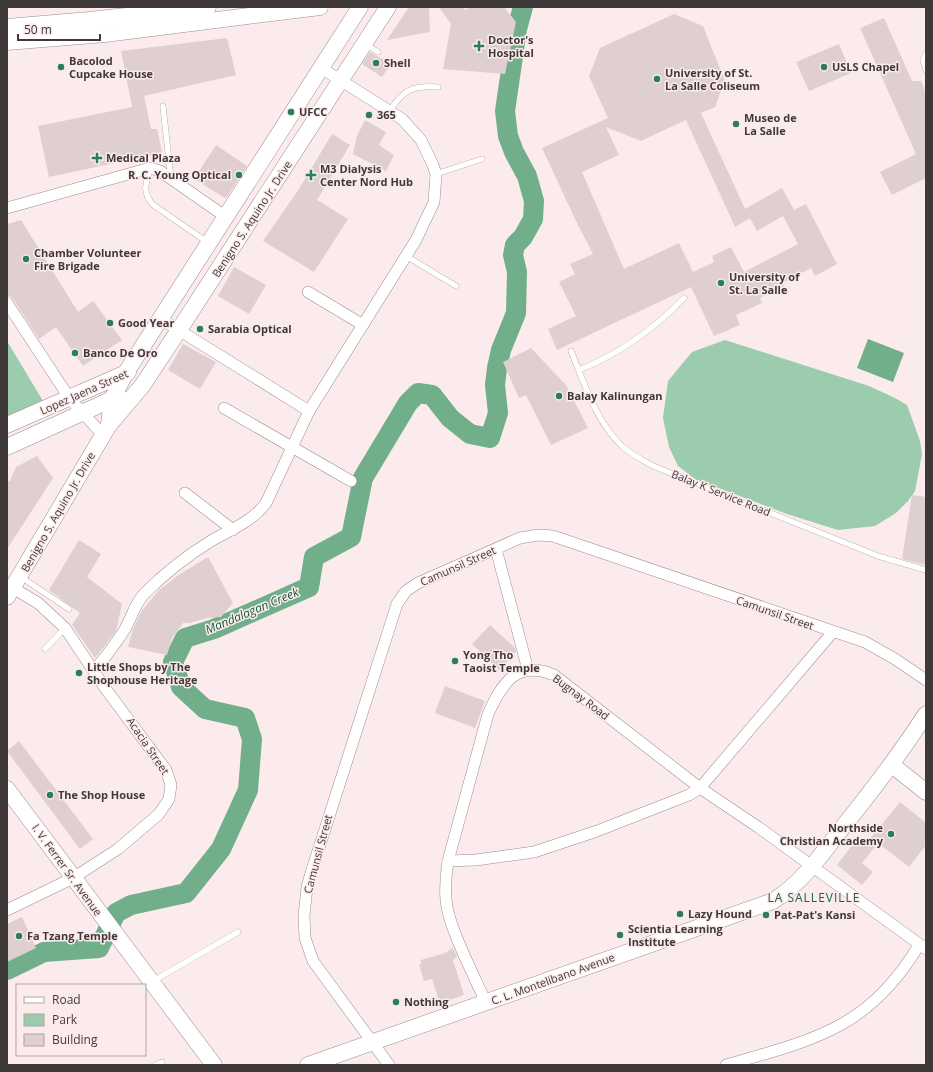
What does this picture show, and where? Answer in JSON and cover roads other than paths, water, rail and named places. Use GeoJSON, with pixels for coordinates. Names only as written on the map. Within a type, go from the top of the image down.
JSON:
{"type":"FeatureCollection","features":[{"type":"Feature","properties":{"kind":"main road"},"geometry":{"type":"LineString","coordinates":[[7,42],[105,34],[208,7]]}},
{"type":"Feature","properties":{"kind":"main road"},"geometry":{"type":"LineString","coordinates":[[7,27],[173,15],[320,7]]}},
{"type":"Feature","properties":{"kind":"main road","name":"Benigno S. Aquino Jr. Drive"},"geometry":{"type":"LineString","coordinates":[[106,430],[112,399],[125,374],[360,7]]}},
{"type":"Feature","properties":{"kind":"main road","name":"Benigno S. Aquino Jr. Drive"},"geometry":{"type":"LineString","coordinates":[[13,587],[106,430],[142,386],[341,80],[371,48],[388,7]]}},
{"type":"Feature","properties":{"kind":"main road"},"geometry":{"type":"LineString","coordinates":[[288,119],[308,132]]}},
{"type":"Feature","properties":{"kind":"main road","name":"Lopez Jaena Street"},"geometry":{"type":"LineString","coordinates":[[13,422],[70,399],[161,357]]}},
{"type":"Feature","properties":{"kind":"main road","name":"Lopez Jaena Street"},"geometry":{"type":"LineString","coordinates":[[7,447],[28,436],[142,386]]}},
{"type":"Feature","properties":{"kind":"main road"},"geometry":{"type":"LineString","coordinates":[[13,422],[28,436]]}},
{"type":"Feature","properties":{"kind":"main road","name":"C. L. Montelibano Avenue"},"geometry":{"type":"LineString","coordinates":[[308,1065],[773,901],[790,889],[812,866],[892,765],[926,714]]}},
{"type":"Feature","properties":{"kind":"main road"},"geometry":{"type":"LineString","coordinates":[[892,765],[926,792]]}},
{"type":"Feature","properties":{"kind":"main road","name":"I. V. Ferrer Sr. Avenue"},"geometry":{"type":"LineString","coordinates":[[7,789],[214,1065]]}},
{"type":"Feature","properties":{"kind":"street"},"geometry":{"type":"LineString","coordinates":[[94,671],[126,628],[133,609],[143,595],[190,556],[211,541],[247,522],[259,512],[266,503],[309,411],[416,240],[434,202],[436,174],[433,164],[421,140],[402,119],[389,111],[367,93],[321,68]]}},
{"type":"Feature","properties":{"kind":"street"},"geometry":{"type":"LineString","coordinates":[[7,208],[150,168],[160,171],[226,217]]}},
{"type":"Feature","properties":{"kind":"street"},"geometry":{"type":"LineString","coordinates":[[308,292],[363,325]]}},
{"type":"Feature","properties":{"kind":"street"},"geometry":{"type":"LineString","coordinates":[[7,303],[70,399],[82,412],[106,430]]}},
{"type":"Feature","properties":{"kind":"street"},"geometry":{"type":"LineString","coordinates":[[161,319],[309,411]]}},
{"type":"Feature","properties":{"kind":"street"},"geometry":{"type":"LineString","coordinates":[[224,408],[351,481]]}},
{"type":"Feature","properties":{"kind":"street"},"geometry":{"type":"LineString","coordinates":[[185,493],[232,530]]}},
{"type":"Feature","properties":{"kind":"street","name":"Camunsil Street"},"geometry":{"type":"LineString","coordinates":[[389,1065],[313,961],[305,938],[304,916],[307,887],[397,604],[406,591],[418,582],[520,538],[538,535],[553,536],[865,642],[895,659],[926,680]]}},
{"type":"Feature","properties":{"kind":"street"},"geometry":{"type":"LineString","coordinates":[[496,549],[528,670]]}},
{"type":"Feature","properties":{"kind":"street","name":"Acacia Street"},"geometry":{"type":"LineString","coordinates":[[7,910],[73,878],[118,849],[159,814],[169,799],[171,785],[166,770],[94,671],[65,628],[38,603],[13,587]]}},
{"type":"Feature","properties":{"kind":"street"},"geometry":{"type":"LineString","coordinates":[[448,861],[476,860],[534,852],[674,802],[700,788],[832,632]]}},
{"type":"Feature","properties":{"kind":"street","name":"Bugnay Road"},"geometry":{"type":"LineString","coordinates":[[486,1003],[454,928],[446,902],[445,880],[448,861],[488,714],[497,694],[510,677],[528,670],[543,670],[554,675],[700,788],[812,866],[922,947]]}},
{"type":"Feature","properties":{"kind":"street"},"geometry":{"type":"LineString","coordinates":[[726,1065],[813,1039],[855,1017],[879,998],[896,980],[922,947]]}},
{"type":"Feature","properties":{"kind":"lane"},"geometry":{"type":"LineString","coordinates":[[926,53],[923,61],[926,70]]}},
{"type":"Feature","properties":{"kind":"lane"},"geometry":{"type":"LineString","coordinates":[[389,111],[407,90],[417,86],[438,87]]}},
{"type":"Feature","properties":{"kind":"lane"},"geometry":{"type":"LineString","coordinates":[[163,106],[171,179]]}},
{"type":"Feature","properties":{"kind":"lane"},"geometry":{"type":"LineString","coordinates":[[436,174],[482,159]]}},
{"type":"Feature","properties":{"kind":"lane"},"geometry":{"type":"LineString","coordinates":[[150,168],[144,189],[152,204],[209,244]]}},
{"type":"Feature","properties":{"kind":"lane"},"geometry":{"type":"LineString","coordinates":[[406,256],[456,286]]}},
{"type":"Feature","properties":{"kind":"lane"},"geometry":{"type":"LineString","coordinates":[[579,370],[596,363],[646,333],[684,298]]}},
{"type":"Feature","properties":{"kind":"lane","name":"Balay K Service Road"},"geometry":{"type":"LineString","coordinates":[[571,351],[608,430],[622,446],[653,466],[878,556],[926,570]]}},
{"type":"Feature","properties":{"kind":"lane"},"geometry":{"type":"LineString","coordinates":[[13,587],[69,609]]}},
{"type":"Feature","properties":{"kind":"lane"},"geometry":{"type":"LineString","coordinates":[[45,649],[65,628]]}},
{"type":"Feature","properties":{"kind":"lane"},"geometry":{"type":"LineString","coordinates":[[151,982],[238,932]]}},
{"type":"Feature","properties":{"kind":"lane"},"geometry":{"type":"LineString","coordinates":[[156,1065],[162,1062]]}},
{"type":"Feature","properties":{"kind":"waterway","name":"Mandalagan Creek"},"geometry":{"type":"LineString","coordinates":[[7,970],[44,952],[99,948],[116,913],[131,905],[186,893],[221,849],[248,790],[252,739],[245,718],[205,709],[181,687],[173,662],[185,638],[214,629],[309,587],[314,557],[351,537],[363,478],[408,403],[418,393],[432,395],[450,418],[470,434],[490,438],[498,413],[495,385],[497,368],[501,350],[516,313],[517,272],[513,255],[515,245],[523,237],[533,219],[534,201],[527,176],[514,152],[508,136],[505,111],[517,29],[523,7]]}},
{"type":"Feature","properties":{"kind":"place","name":"Doctor's Hospital"},"geometry":{"type":"Point","coordinates":[479,46]}},
{"type":"Feature","properties":{"kind":"place","name":"Shell"},"geometry":{"type":"Point","coordinates":[376,63]}},
{"type":"Feature","properties":{"kind":"place","name":"Bacolod Cupcake House"},"geometry":{"type":"Point","coordinates":[61,67]}},
{"type":"Feature","properties":{"kind":"place","name":"USLS Chapel"},"geometry":{"type":"Point","coordinates":[824,67]}},
{"type":"Feature","properties":{"kind":"place","name":"University of St. La Salle Coliseum"},"geometry":{"type":"Point","coordinates":[657,79]}},
{"type":"Feature","properties":{"kind":"place","name":"UFCC"},"geometry":{"type":"Point","coordinates":[291,112]}},
{"type":"Feature","properties":{"kind":"place","name":"365"},"geometry":{"type":"Point","coordinates":[369,115]}},
{"type":"Feature","properties":{"kind":"place","name":"Museo de La Salle"},"geometry":{"type":"Point","coordinates":[736,124]}},
{"type":"Feature","properties":{"kind":"place","name":"Medical Plaza"},"geometry":{"type":"Point","coordinates":[97,158]}},
{"type":"Feature","properties":{"kind":"place","name":"R. C. Young Optical"},"geometry":{"type":"Point","coordinates":[239,175]}},
{"type":"Feature","properties":{"kind":"place","name":"M3 Dialysis Center Nord Hub"},"geometry":{"type":"Point","coordinates":[311,175]}},
{"type":"Feature","properties":{"kind":"place","name":"Chamber Volunteer Fire Brigade"},"geometry":{"type":"Point","coordinates":[26,259]}},
{"type":"Feature","properties":{"kind":"place","name":"University of St. La Salle"},"geometry":{"type":"Point","coordinates":[721,283]}},
{"type":"Feature","properties":{"kind":"place","name":"Good Year"},"geometry":{"type":"Point","coordinates":[110,323]}},
{"type":"Feature","properties":{"kind":"place","name":"Sarabia Optical"},"geometry":{"type":"Point","coordinates":[200,329]}},
{"type":"Feature","properties":{"kind":"place","name":"Banco De Oro"},"geometry":{"type":"Point","coordinates":[75,353]}},
{"type":"Feature","properties":{"kind":"place","name":"Balay Kalinungan"},"geometry":{"type":"Point","coordinates":[559,396]}},
{"type":"Feature","properties":{"kind":"place","name":"Yong Tho Taoist Temple"},"geometry":{"type":"Point","coordinates":[455,661]}},
{"type":"Feature","properties":{"kind":"place","name":"Little Shops by The Shophouse Heritage"},"geometry":{"type":"Point","coordinates":[79,673]}},
{"type":"Feature","properties":{"kind":"place","name":"The Shop House"},"geometry":{"type":"Point","coordinates":[50,795]}},
{"type":"Feature","properties":{"kind":"place","name":"Northside Christian Academy"},"geometry":{"type":"Point","coordinates":[891,834]}},
{"type":"Feature","properties":{"kind":"place","name":"Lazy Hound"},"geometry":{"type":"Point","coordinates":[680,914]}},
{"type":"Feature","properties":{"kind":"place","name":"Pat-Pat's Kansi"},"geometry":{"type":"Point","coordinates":[766,915]}},
{"type":"Feature","properties":{"kind":"place","name":"Scientia Learning Institute"},"geometry":{"type":"Point","coordinates":[620,935]}},
{"type":"Feature","properties":{"kind":"place","name":"Fa Tzang Temple"},"geometry":{"type":"Point","coordinates":[19,936]}},
{"type":"Feature","properties":{"kind":"place","name":"Nothing"},"geometry":{"type":"Point","coordinates":[396,1002]}},
{"type":"Feature","properties":{"kind":"district","name":"LA SALLEVILLE"},"geometry":{"type":"Point","coordinates":[814,898]}}]}
